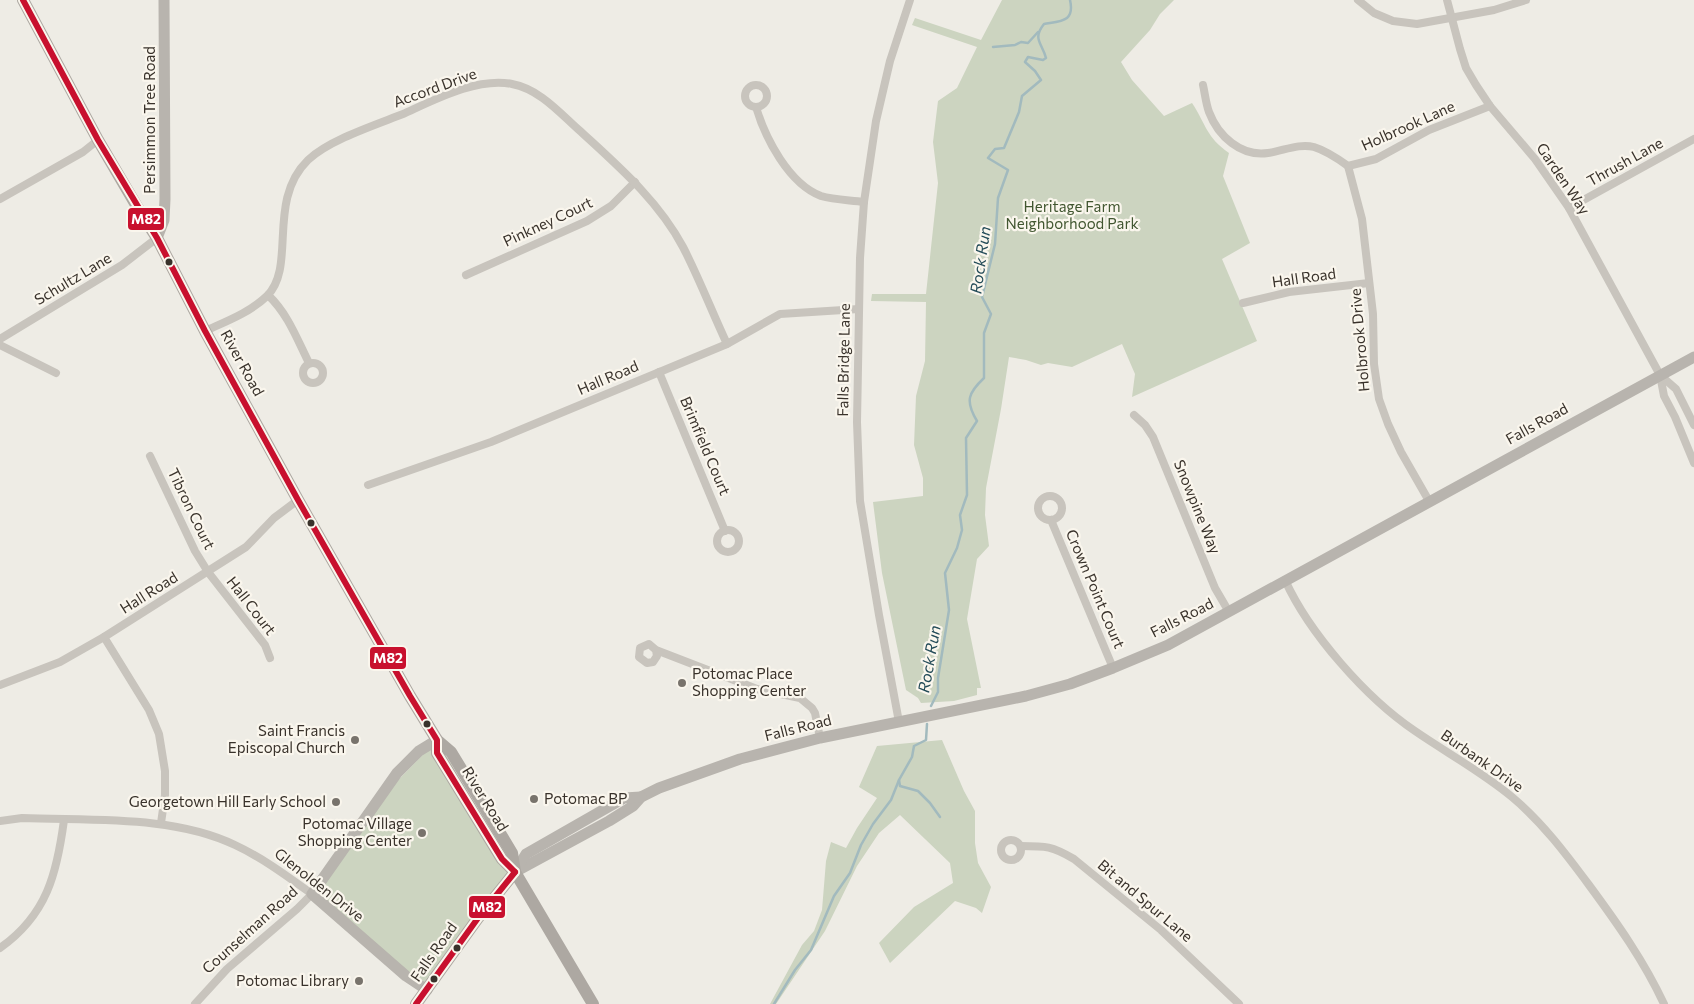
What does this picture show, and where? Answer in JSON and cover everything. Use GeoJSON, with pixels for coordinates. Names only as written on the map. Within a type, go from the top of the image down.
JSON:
{"type":"FeatureCollection","features":[{"type":"Feature","properties":{"kind":"main road","name":"River Road"},"geometry":{"type":"LineString","coordinates":[[23,0],[98,140],[157,238],[205,331],[298,500],[410,696],[437,740],[451,752],[512,853],[515,872],[593,1004]]}},
{"type":"Feature","properties":{"kind":"main road","name":"Persimmon Tree Road"},"geometry":{"type":"LineString","coordinates":[[157,238],[164,220],[165,199],[164,0]]}},
{"type":"Feature","properties":{"kind":"main road","name":"Falls Road"},"geometry":{"type":"LineString","coordinates":[[416,1004],[478,918],[515,872],[609,821],[633,806],[641,797],[659,788],[740,759],[820,738],[1026,696],[1070,684],[1113,668],[1168,644],[1229,612],[1694,357]]}},
{"type":"Feature","properties":{"kind":"main road","name":"Counselman Road"},"geometry":{"type":"LineString","coordinates":[[312,894],[397,773],[419,750],[437,740]]}},
{"type":"Feature","properties":{"kind":"main road","name":"Glenolden Drive"},"geometry":{"type":"LineString","coordinates":[[312,894],[406,976],[427,990]]}},
{"type":"Feature","properties":{"kind":"street","name":"Falls Bridge Lane"},"geometry":{"type":"LineString","coordinates":[[899,722],[860,501],[857,422],[860,258],[864,202],[876,121],[890,62],[910,0]]}},
{"type":"Feature","properties":{"kind":"street"},"geometry":{"type":"LineString","coordinates":[[1358,0],[1374,13],[1392,20],[1416,24],[1494,10],[1526,0]]}},
{"type":"Feature","properties":{"kind":"street","name":"Garden Way"},"geometry":{"type":"LineString","coordinates":[[1447,0],[1466,68],[1490,106],[1535,158],[1569,208],[1660,375]]}},
{"type":"Feature","properties":{"kind":"street","name":"Accord Drive"},"geometry":{"type":"LineString","coordinates":[[205,331],[246,313],[268,295],[276,281],[280,267],[286,198],[295,177],[308,161],[340,141],[450,94],[485,83],[511,83],[530,90],[550,103],[635,182],[661,213],[683,246],[727,344]]}},
{"type":"Feature","properties":{"kind":"street","name":"Holbrook Lane"},"geometry":{"type":"LineString","coordinates":[[1203,85],[1208,111],[1226,139],[1236,146],[1248,152],[1261,154],[1295,147],[1312,147],[1332,154],[1348,166],[1376,159],[1429,130],[1490,106]]}},
{"type":"Feature","properties":{"kind":"street"},"geometry":{"type":"LineString","coordinates":[[756,107],[762,126],[788,170],[808,190],[822,196],[864,202]]}},
{"type":"Feature","properties":{"kind":"street","name":"Thrush Lane"},"geometry":{"type":"LineString","coordinates":[[1569,208],[1694,139]]}},
{"type":"Feature","properties":{"kind":"street"},"geometry":{"type":"LineString","coordinates":[[0,199],[83,152],[98,140]]}},
{"type":"Feature","properties":{"kind":"street","name":"Holbrook Drive"},"geometry":{"type":"LineString","coordinates":[[1348,166],[1362,219],[1373,314],[1374,364],[1379,399],[1388,424],[1429,501]]}},
{"type":"Feature","properties":{"kind":"street","name":"Pinkney Court"},"geometry":{"type":"LineString","coordinates":[[466,275],[587,222],[611,206],[635,182]]}},
{"type":"Feature","properties":{"kind":"street","name":"Schultz Lane"},"geometry":{"type":"LineString","coordinates":[[0,338],[122,265],[157,238]]}},
{"type":"Feature","properties":{"kind":"street","name":"Hall Road"},"geometry":{"type":"LineString","coordinates":[[1243,303],[1289,292],[1369,283]]}},
{"type":"Feature","properties":{"kind":"street"},"geometry":{"type":"LineString","coordinates":[[268,295],[280,307],[288,319],[309,363]]}},
{"type":"Feature","properties":{"kind":"street","name":"Hall Road"},"geometry":{"type":"LineString","coordinates":[[368,485],[491,442],[727,344],[780,314],[859,309]]}},
{"type":"Feature","properties":{"kind":"street"},"geometry":{"type":"LineString","coordinates":[[0,345],[56,373]]}},
{"type":"Feature","properties":{"kind":"street","name":"Brimfield Court"},"geometry":{"type":"LineString","coordinates":[[659,372],[725,531]]}},
{"type":"Feature","properties":{"kind":"street"},"geometry":{"type":"LineString","coordinates":[[1660,375],[1676,389],[1694,425]]}},
{"type":"Feature","properties":{"kind":"street"},"geometry":{"type":"LineString","coordinates":[[1660,375],[1664,396],[1694,463]]}},
{"type":"Feature","properties":{"kind":"street","name":"Snowpine Way"},"geometry":{"type":"LineString","coordinates":[[1134,415],[1153,437],[1215,588],[1229,612]]}},
{"type":"Feature","properties":{"kind":"street","name":"Tibron Court"},"geometry":{"type":"LineString","coordinates":[[150,456],[195,551],[208,572]]}},
{"type":"Feature","properties":{"kind":"street","name":"Hall Road"},"geometry":{"type":"LineString","coordinates":[[0,685],[60,662],[104,637],[246,547],[274,518],[298,500]]}},
{"type":"Feature","properties":{"kind":"street","name":"Crown Point Court"},"geometry":{"type":"LineString","coordinates":[[1051,520],[1113,668]]}},
{"type":"Feature","properties":{"kind":"street","name":"Hall Court"},"geometry":{"type":"LineString","coordinates":[[208,572],[264,645],[270,658]]}},
{"type":"Feature","properties":{"kind":"street","name":"Burbank Drive"},"geometry":{"type":"LineString","coordinates":[[1285,580],[1293,598],[1321,638],[1366,691],[1412,730],[1487,778],[1512,798],[1547,831],[1620,928],[1650,974],[1664,1004]]}},
{"type":"Feature","properties":{"kind":"street"},"geometry":{"type":"LineString","coordinates":[[104,637],[148,710],[159,734],[165,771],[165,795],[161,823]]}},
{"type":"Feature","properties":{"kind":"street"},"geometry":{"type":"LineString","coordinates":[[656,650],[757,689],[800,698],[815,713],[820,738]]}},
{"type":"Feature","properties":{"kind":"street","name":"Glenolden Drive"},"geometry":{"type":"LineString","coordinates":[[0,821],[22,818],[161,823],[207,834],[235,844],[265,861],[312,894]]}},
{"type":"Feature","properties":{"kind":"street"},"geometry":{"type":"LineString","coordinates":[[0,948],[21,930],[44,899],[54,877],[60,854],[64,820]]}},
{"type":"Feature","properties":{"kind":"street","name":"Bit and Spur Lane"},"geometry":{"type":"LineString","coordinates":[[1021,846],[1047,846],[1059,850],[1074,859],[1161,930],[1239,1004]]}},
{"type":"Feature","properties":{"kind":"street","name":"Counselman Road"},"geometry":{"type":"LineString","coordinates":[[195,1004],[227,969],[312,894]]}},
{"type":"Feature","properties":{"kind":"green space","name":"Heritage Farm Neighborhood Park"},"geometry":{"type":"Polygon","coordinates":[[[1002,0],[1174,0],[1160,14],[1150,30],[1121,62],[1132,80],[1164,116],[1192,103],[1211,136],[1229,153],[1223,176],[1250,243],[1222,259],[1257,341],[1132,397],[1135,374],[1122,344],[1072,367],[1048,363],[1041,365],[1009,357],[986,488],[985,515],[989,546],[977,559],[967,619],[981,688],[977,688],[977,695],[954,701],[921,703],[918,698],[906,690],[882,573],[873,502],[923,496],[923,478],[914,445],[916,396],[925,361],[926,302],[871,301],[872,294],[926,294],[938,183],[933,142],[938,101],[957,88],[977,47],[912,25],[915,18],[981,40],[1002,0]]]}},
{"type":"Feature","properties":{"kind":"green space"},"geometry":{"type":"Polygon","coordinates":[[[437,740],[515,872],[427,990],[312,894],[372,807],[437,740]]]}},
{"type":"Feature","properties":{"kind":"green space"},"geometry":{"type":"Polygon","coordinates":[[[942,740],[964,791],[975,811],[975,843],[978,863],[991,887],[982,913],[976,908],[955,901],[890,963],[879,943],[914,907],[953,883],[950,863],[900,815],[879,833],[857,866],[825,931],[776,1004],[770,1004],[802,945],[814,931],[822,910],[826,861],[831,842],[846,848],[877,798],[859,787],[877,746],[942,740]]]}},
{"type":"Feature","properties":{"kind":"waterway","name":"Rock Run"},"geometry":{"type":"LineString","coordinates":[[931,706],[938,692],[938,678],[949,610],[945,573],[957,548],[962,530],[960,515],[967,495],[966,438],[977,421],[971,408],[970,398],[974,388],[984,378],[984,333],[991,314],[982,297],[995,244],[998,198],[1008,170],[988,158],[995,149],[1004,148],[1019,112],[1022,96],[1041,80],[1025,62],[1028,57],[1043,60],[1046,58],[1038,37],[1040,29],[1044,24],[1065,19],[1070,13],[1070,0]]}},
{"type":"Feature","properties":{"kind":"waterway"},"geometry":{"type":"LineString","coordinates":[[993,47],[1015,45],[1021,42],[1028,43],[1038,32]]}},
{"type":"Feature","properties":{"kind":"waterway","name":"Rock Run"},"geometry":{"type":"LineString","coordinates":[[774,1004],[795,970],[811,950],[834,896],[850,873],[861,845],[873,824],[891,800],[899,780],[912,757],[914,746],[926,740],[927,724]]}},
{"type":"Feature","properties":{"kind":"waterway"},"geometry":{"type":"LineString","coordinates":[[899,780],[900,786],[918,791],[940,817]]}},
{"type":"Feature","properties":{"kind":"transit line","name":"M82"},"geometry":{"type":"LineString","coordinates":[[23,0],[98,140],[157,238],[205,331],[298,500],[437,740],[437,753],[502,859],[515,872]]}},
{"type":"Feature","properties":{"kind":"transit line","name":"M82"},"geometry":{"type":"LineString","coordinates":[[416,1004],[478,918],[515,872]]}},
{"type":"Feature","properties":{"kind":"place","name":"Potomac Place Shopping Center"},"geometry":{"type":"Point","coordinates":[682,683]}},
{"type":"Feature","properties":{"kind":"place","name":"Saint Francis Episcopal Church"},"geometry":{"type":"Point","coordinates":[355,740]}},
{"type":"Feature","properties":{"kind":"place","name":"Potomac BP"},"geometry":{"type":"Point","coordinates":[534,799]}},
{"type":"Feature","properties":{"kind":"place","name":"Georgetown Hill Early School"},"geometry":{"type":"Point","coordinates":[336,802]}},
{"type":"Feature","properties":{"kind":"place","name":"Potomac Village Shopping Center"},"geometry":{"type":"Point","coordinates":[422,833]}},
{"type":"Feature","properties":{"kind":"place","name":"Potomac Library"},"geometry":{"type":"Point","coordinates":[359,981]}}]}
